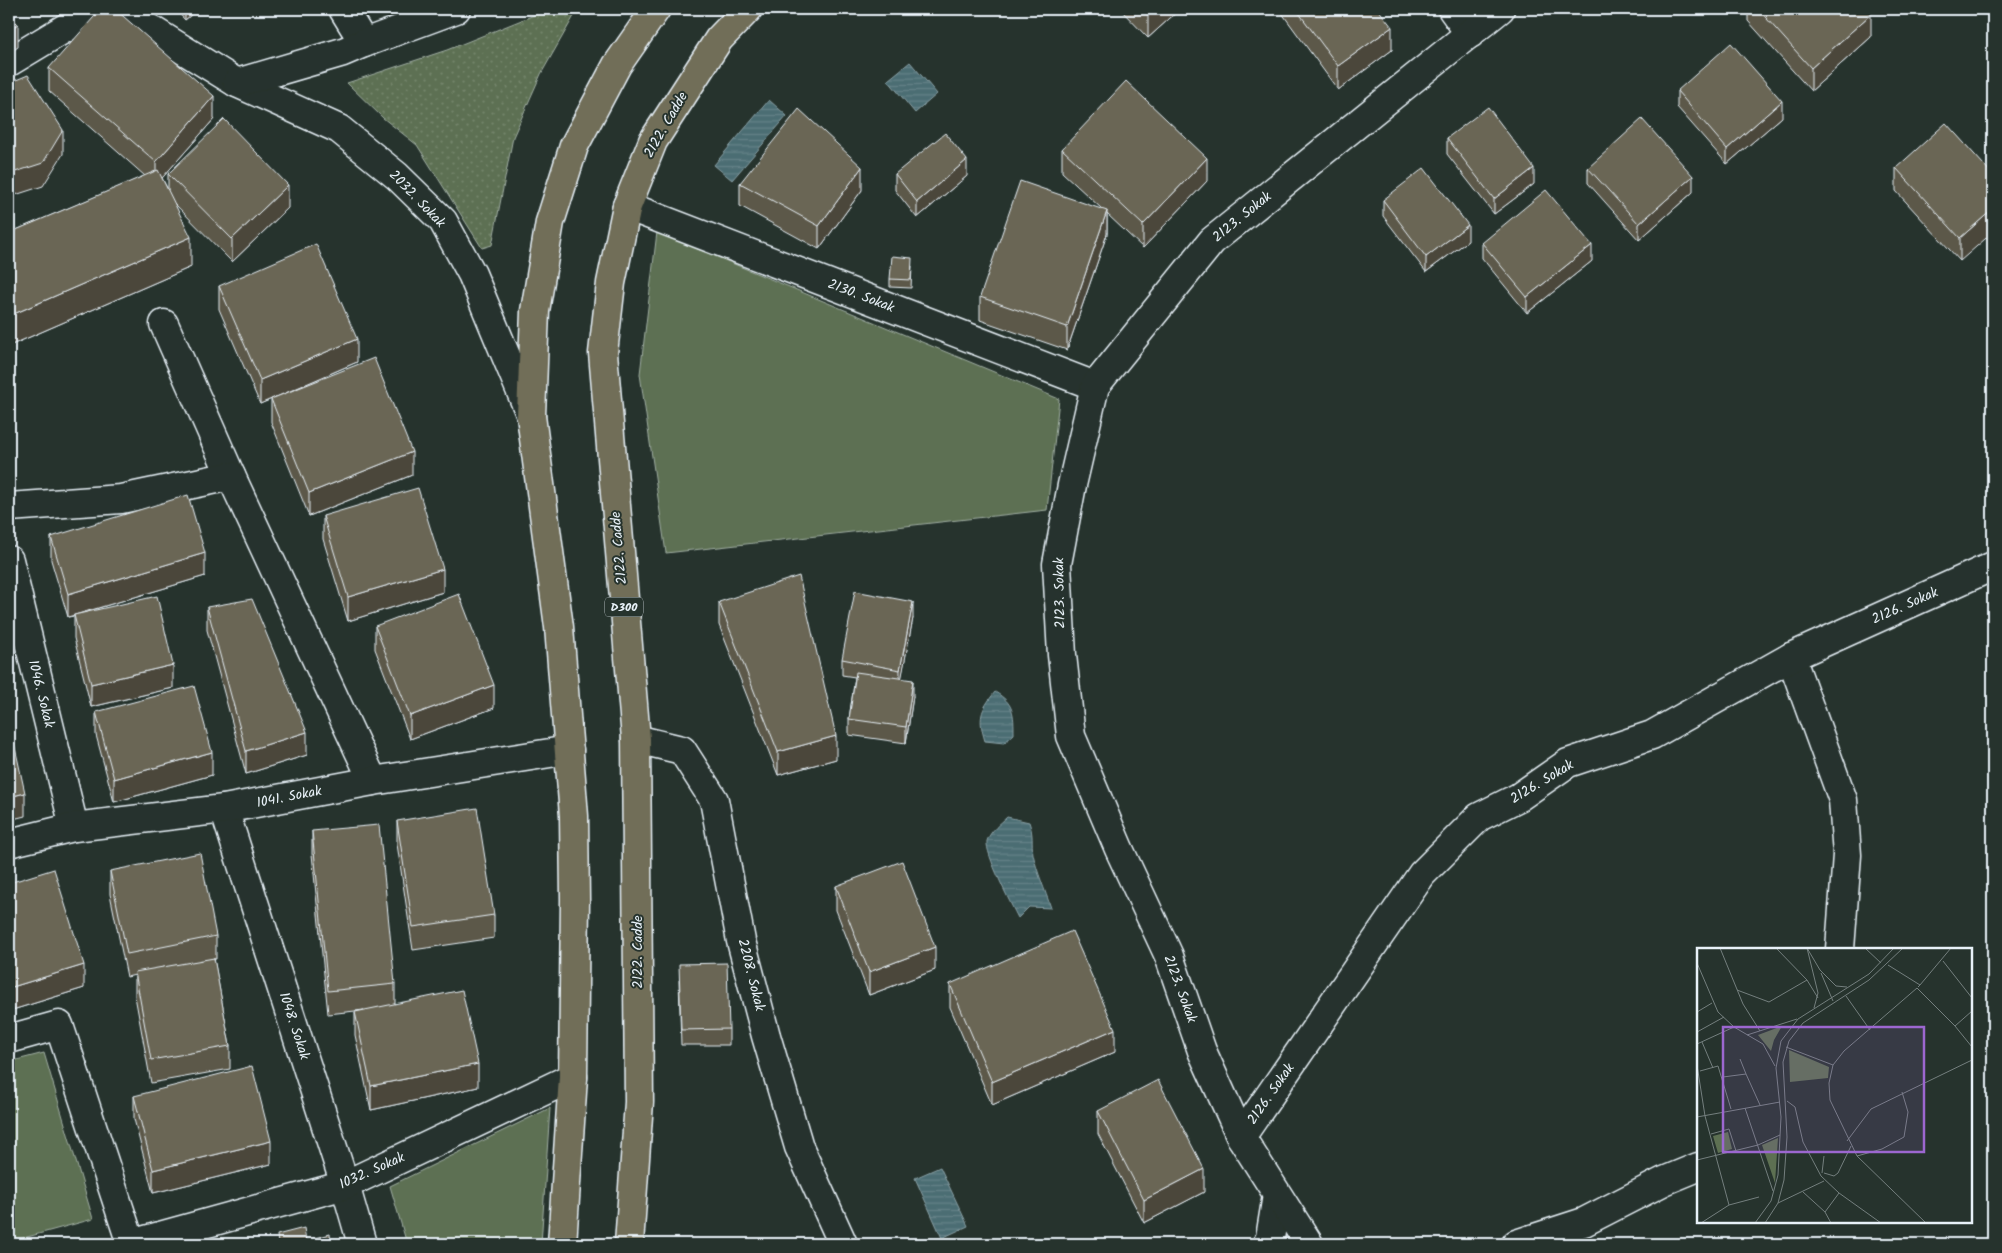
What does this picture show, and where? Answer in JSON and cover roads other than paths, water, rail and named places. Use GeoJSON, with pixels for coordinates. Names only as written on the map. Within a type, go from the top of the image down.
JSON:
{"type":"FeatureCollection","features":[{"type":"Feature","properties":{"kind":"highway"},"geometry":{"type":"LineString","coordinates":[[562,1244],[573,1077],[574,816],[559,627],[531,416],[535,311],[550,222],[574,146],[618,64],[656,9]]}},
{"type":"Feature","properties":{"kind":"highway","name":"2122. Cadde"},"geometry":{"type":"LineString","coordinates":[[629,1244],[639,1102],[636,739],[603,353],[611,283],[627,206],[654,141],[719,39],[748,9]]}},
{"type":"Feature","properties":{"kind":"street"},"geometry":{"type":"LineString","coordinates":[[9,62],[97,9]]}},
{"type":"Feature","properties":{"kind":"street","name":"2032. Sokak"},"geometry":{"type":"LineString","coordinates":[[118,9],[237,83],[339,129],[397,176],[443,221],[472,274],[531,416]]}},
{"type":"Feature","properties":{"kind":"street"},"geometry":{"type":"LineString","coordinates":[[343,9],[364,42]]}},
{"type":"Feature","properties":{"kind":"street"},"geometry":{"type":"LineString","coordinates":[[237,83],[343,52],[364,42],[456,9]]}},
{"type":"Feature","properties":{"kind":"street"},"geometry":{"type":"LineString","coordinates":[[1452,9],[1470,34]]}},
{"type":"Feature","properties":{"kind":"street","name":"2123. Sokak"},"geometry":{"type":"LineString","coordinates":[[1309,1244],[1241,1137],[1202,1051],[1169,956],[1119,849],[1071,736],[1062,655],[1057,564],[1072,485],[1095,386],[1212,241],[1500,9]]}},
{"type":"Feature","properties":{"kind":"street","name":"2130. Sokak"},"geometry":{"type":"LineString","coordinates":[[627,206],[1095,386]]}},
{"type":"Feature","properties":{"kind":"street"},"geometry":{"type":"LineString","coordinates":[[164,324],[231,476],[373,781]]}},
{"type":"Feature","properties":{"kind":"street"},"geometry":{"type":"LineString","coordinates":[[9,507],[121,499],[231,476]]}},
{"type":"Feature","properties":{"kind":"street","name":"1046. Sokak"},"geometry":{"type":"LineString","coordinates":[[9,560],[74,827]]}},
{"type":"Feature","properties":{"kind":"street","name":"2126. Sokak"},"geometry":{"type":"LineString","coordinates":[[1241,1137],[1422,874],[1479,818],[1519,797],[1568,763],[1652,735],[1791,656],[1993,566]]}},
{"type":"Feature","properties":{"kind":"street"},"geometry":{"type":"LineString","coordinates":[[1791,656],[1843,800],[1847,855],[1840,948]]}},
{"type":"Feature","properties":{"kind":"street","name":"2208. Sokak"},"geometry":{"type":"LineString","coordinates":[[636,739],[682,750],[714,800],[741,941],[799,1147],[843,1244]]}},
{"type":"Feature","properties":{"kind":"street","name":"1041. Sokak"},"geometry":{"type":"LineString","coordinates":[[9,843],[74,827],[224,809],[373,781],[569,750]]}},
{"type":"Feature","properties":{"kind":"street","name":"1048. Sokak"},"geometry":{"type":"LineString","coordinates":[[224,809],[345,1185],[362,1244]]}},
{"type":"Feature","properties":{"kind":"street"},"geometry":{"type":"LineString","coordinates":[[9,1039],[59,1025],[131,1244]]}},
{"type":"Feature","properties":{"kind":"street","name":"1032. Sokak"},"geometry":{"type":"LineString","coordinates":[[131,1244],[345,1185],[573,1077]]}},
{"type":"Feature","properties":{"kind":"street"},"geometry":{"type":"LineString","coordinates":[[1516,1244],[1584,1222],[1664,1181],[1697,1167]]}},
{"type":"Feature","properties":{"kind":"street"},"geometry":{"type":"LineString","coordinates":[[1267,1244],[1270,1238],[1277,1195]]}},
{"type":"Feature","properties":{"kind":"water"},"geometry":{"type":"Polygon","coordinates":[[[910,62],[937,94],[915,113],[888,80],[910,62]]]}},
{"type":"Feature","properties":{"kind":"water"},"geometry":{"type":"Polygon","coordinates":[[[769,100],[787,116],[732,180],[714,165],[769,100]]]}},
{"type":"Feature","properties":{"kind":"water"},"geometry":{"type":"Polygon","coordinates":[[[995,692],[1006,700],[1013,715],[1014,734],[1004,743],[985,741],[982,726],[983,710],[995,692]]]}},
{"type":"Feature","properties":{"kind":"water"},"geometry":{"type":"Polygon","coordinates":[[[1007,817],[1029,822],[1035,861],[1051,908],[1029,907],[1018,918],[999,879],[987,847],[987,841],[991,834],[1007,817]]]}},
{"type":"Feature","properties":{"kind":"water"},"geometry":{"type":"Polygon","coordinates":[[[940,1167],[968,1226],[942,1238],[915,1178],[940,1167]]]}}]}
